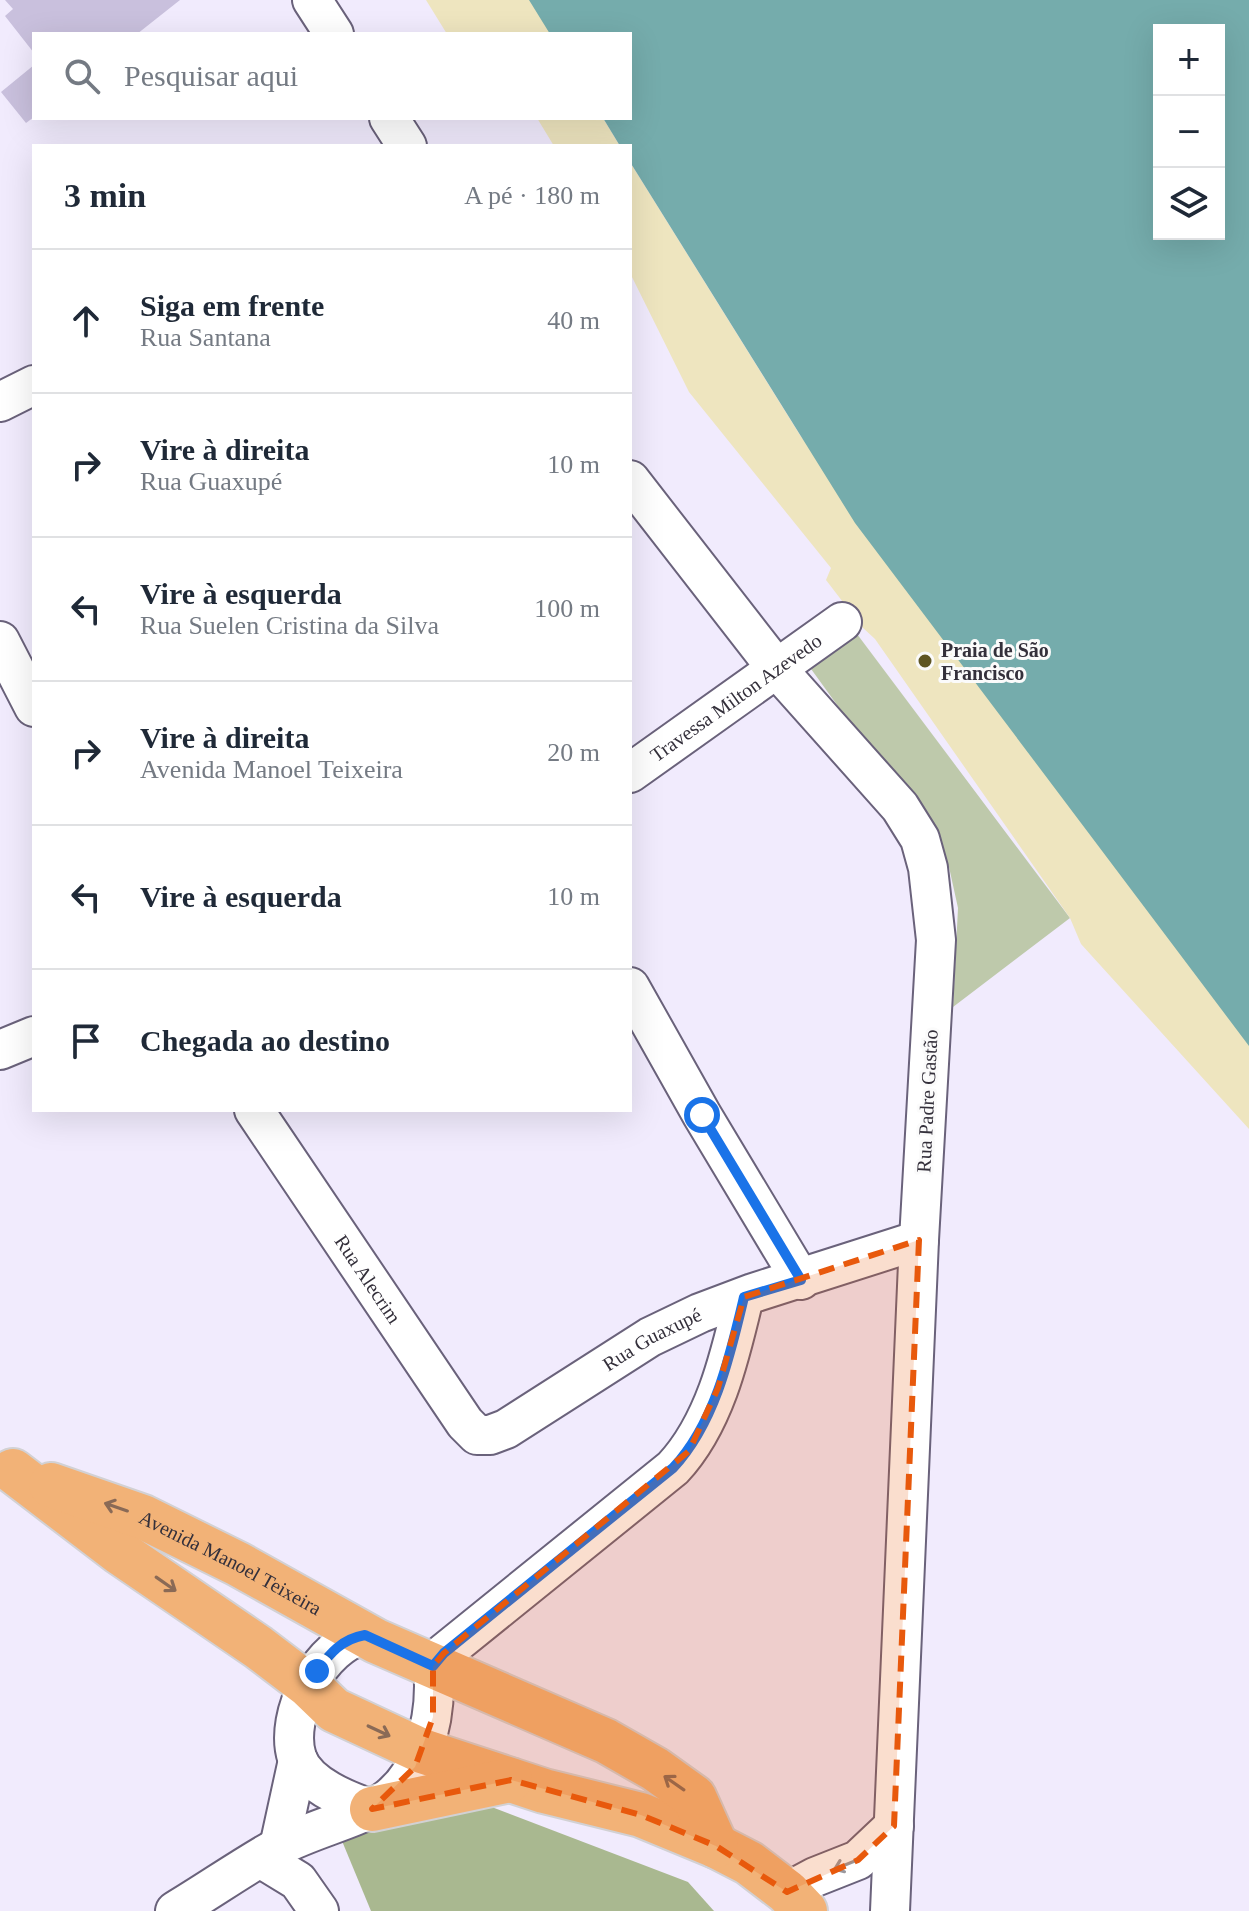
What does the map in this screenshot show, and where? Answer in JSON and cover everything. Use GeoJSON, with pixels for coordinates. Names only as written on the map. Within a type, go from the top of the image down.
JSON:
{"type":"FeatureCollection","features":[{"type":"Feature","properties":{"kind":"main road","name":"Avenida Manoel Teixeira"},"geometry":{"type":"LineString","coordinates":[[6,1468],[143,1517],[238,1564],[365,1635],[606,1741],[655,1769],[694,1797],[716,1846]]}},
{"type":"Feature","properties":{"kind":"main road","name":"Avenida Manoel Teixeira"},"geometry":{"type":"LineString","coordinates":[[6,1468],[119,1552],[258,1647],[308,1685],[334,1710],[422,1751],[544,1791],[641,1815],[716,1846],[749,1863],[796,1902]]}},
{"type":"Feature","properties":{"kind":"main road"},"geometry":{"type":"LineString","coordinates":[[372,1809],[511,1780]]}},
{"type":"Feature","properties":{"kind":"street"},"geometry":{"type":"LineString","coordinates":[[312,0],[333,32]]}},
{"type":"Feature","properties":{"kind":"street"},"geometry":{"type":"LineString","coordinates":[[390,120],[406,144]]}},
{"type":"Feature","properties":{"kind":"street"},"geometry":{"type":"LineString","coordinates":[[0,402],[32,386]]}},
{"type":"Feature","properties":{"kind":"street","name":"Rua Padre Gastão"},"geometry":{"type":"LineString","coordinates":[[632,483],[777,669],[900,807],[920,839],[934,904],[936,940],[919,1240],[890,1911]]}},
{"type":"Feature","properties":{"kind":"street","name":"Travessa Milton Azevedo"},"geometry":{"type":"LineString","coordinates":[[632,772],[842,622]]}},
{"type":"Feature","properties":{"kind":"street"},"geometry":{"type":"LineString","coordinates":[[13,643],[32,701]]}},
{"type":"Feature","properties":{"kind":"street"},"geometry":{"type":"LineString","coordinates":[[632,991],[801,1280]]}},
{"type":"Feature","properties":{"kind":"street"},"geometry":{"type":"LineString","coordinates":[[0,1050],[32,1037]]}},
{"type":"Feature","properties":{"kind":"street","name":"Rua Alecrim"},"geometry":{"type":"LineString","coordinates":[[255,1112],[465,1423],[477,1435],[490,1435]]}},
{"type":"Feature","properties":{"kind":"street","name":"Rua Guaxupé"},"geometry":{"type":"LineString","coordinates":[[490,1435],[506,1429],[650,1337],[700,1313],[919,1240]]}},
{"type":"Feature","properties":{"kind":"street"},"geometry":{"type":"LineString","coordinates":[[175,1911],[270,1853],[372,1809],[396,1792],[415,1767],[422,1751],[435,1706],[433,1666],[444,1653],[673,1468],[689,1451],[718,1388],[744,1297]]}},
{"type":"Feature","properties":{"kind":"street"},"geometry":{"type":"LineString","coordinates":[[270,1853],[298,1760],[294,1736],[308,1685],[328,1655],[338,1646],[365,1635]]}},
{"type":"Feature","properties":{"kind":"street"},"geometry":{"type":"LineString","coordinates":[[298,1760],[330,1792],[372,1809]]}},
{"type":"Feature","properties":{"kind":"street"},"geometry":{"type":"LineString","coordinates":[[796,1902],[815,1877],[858,1860],[894,1826]]}},
{"type":"Feature","properties":{"kind":"street"},"geometry":{"type":"LineString","coordinates":[[270,1853],[298,1881],[319,1911]]}},
{"type":"Feature","properties":{"kind":"highlighted area"},"geometry":{"type":"Polygon","coordinates":[[[919,1240],[894,1826],[858,1860],[787,1892],[716,1846],[641,1815],[511,1780],[372,1809],[415,1767],[433,1717],[433,1666],[444,1653],[689,1451],[718,1388],[744,1297],[919,1240]]]}},
{"type":"Feature","properties":{"kind":"shaded area"},"geometry":{"type":"Polygon","coordinates":[[[529,0],[1249,0],[1249,1046],[855,523],[632,165],[632,144],[619,144],[604,120],[632,120],[632,32],[549,32],[529,0]]]}},
{"type":"Feature","properties":{"kind":"shaded area"},"geometry":{"type":"Polygon","coordinates":[[[851,626],[1070,918],[953,1007],[958,908],[949,867],[916,814],[806,662],[851,626]]]}},
{"type":"Feature","properties":{"kind":"shaded area"},"geometry":{"type":"Polygon","coordinates":[[[421,1780],[688,1882],[714,1911],[371,1911],[342,1841],[421,1780]]]}},
{"type":"Feature","properties":{"kind":"sand"},"geometry":{"type":"Polygon","coordinates":[[[426,0],[549,0],[561,32],[446,32],[426,0]]]}},
{"type":"Feature","properties":{"kind":"sand"},"geometry":{"type":"Polygon","coordinates":[[[538,120],[604,120],[619,144],[553,144],[538,120]]]}},
{"type":"Feature","properties":{"kind":"sand","name":"Praia de São Francisco"},"geometry":{"type":"Polygon","coordinates":[[[632,165],[800,435],[1249,1040],[1249,1129],[1081,944],[1070,918],[875,639],[826,580],[831,568],[689,392],[632,277],[632,165]]]}},
{"type":"Feature","properties":{"kind":"building"},"geometry":{"type":"Polygon","coordinates":[[[5,0],[180,0],[140,32],[32,32],[32,50],[5,16],[13,9],[5,0]]]}},
{"type":"Feature","properties":{"kind":"building"},"geometry":{"type":"Polygon","coordinates":[[[32,67],[32,118],[26,123],[1,92],[32,67]]]}},
{"type":"Feature","properties":{"kind":"place","name":"Praia de São Francisco"},"geometry":{"type":"Point","coordinates":[925,661]}},
{"type":"Feature","properties":{"kind":"route"},"geometry":{"type":"LineString","coordinates":[[317,1671],[328,1655],[343,1642],[365,1635],[433,1666],[444,1653],[673,1468],[689,1451],[718,1388],[744,1297],[801,1280],[702,1115]]}}]}
